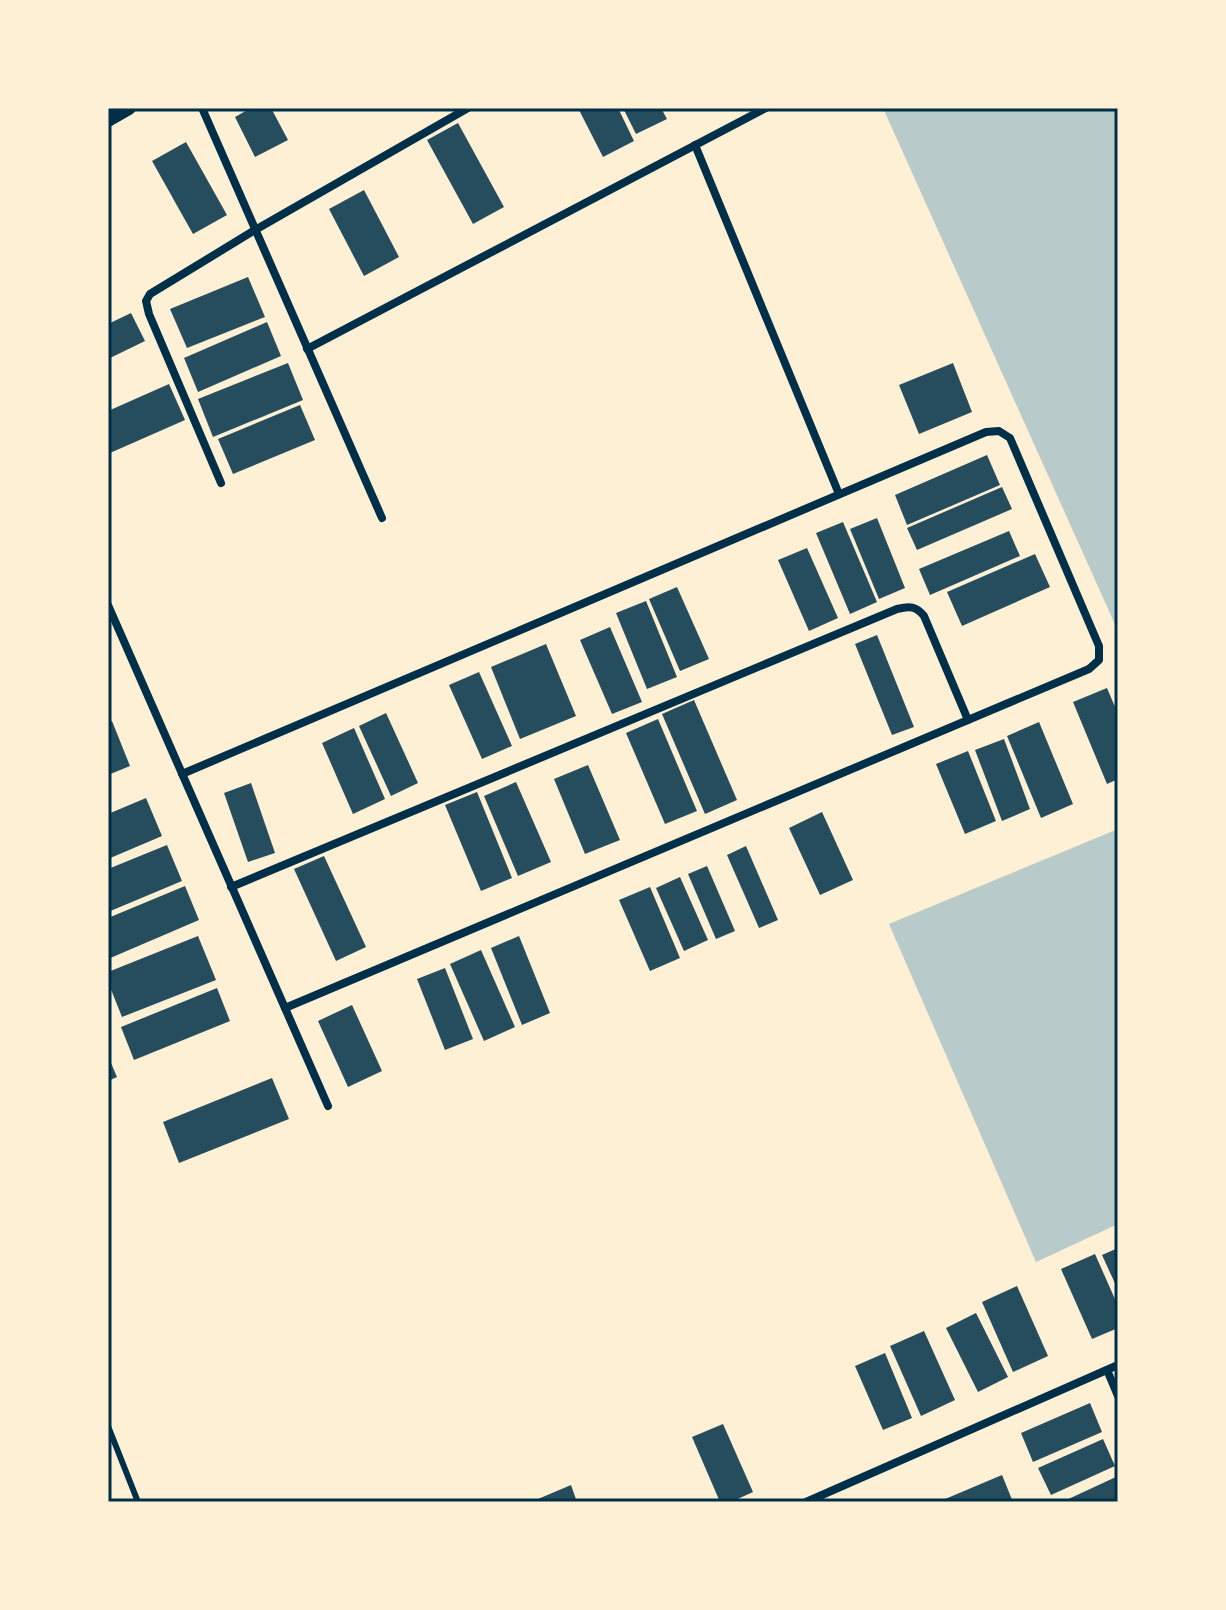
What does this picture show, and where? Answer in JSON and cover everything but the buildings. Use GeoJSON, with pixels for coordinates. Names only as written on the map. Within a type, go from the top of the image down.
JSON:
{"type":"FeatureCollection","features":[{"type":"Feature","properties":{"kind":"street"},"geometry":{"type":"LineString","coordinates":[[108,120],[129,108]]}},
{"type":"Feature","properties":{"kind":"street"},"geometry":{"type":"LineString","coordinates":[[202,108],[382,518]]}},
{"type":"Feature","properties":{"kind":"street"},"geometry":{"type":"LineString","coordinates":[[221,483],[149,314],[146,301],[150,294],[468,108]]}},
{"type":"Feature","properties":{"kind":"street"},"geometry":{"type":"LineString","coordinates":[[307,349],[766,108]]}},
{"type":"Feature","properties":{"kind":"street"},"geometry":{"type":"LineString","coordinates":[[695,145],[839,494]]}},
{"type":"Feature","properties":{"kind":"street"},"geometry":{"type":"LineString","coordinates":[[182,774],[986,432],[999,431],[1010,438],[1099,646],[1099,660],[1089,669],[285,1008]]}},
{"type":"Feature","properties":{"kind":"street"},"geometry":{"type":"LineString","coordinates":[[108,605],[328,1106]]}},
{"type":"Feature","properties":{"kind":"street"},"geometry":{"type":"LineString","coordinates":[[231,887],[910,606],[924,616],[968,720]]}},
{"type":"Feature","properties":{"kind":"street"},"geometry":{"type":"LineString","coordinates":[[806,1502],[1118,1365]]}},
{"type":"Feature","properties":{"kind":"street"},"geometry":{"type":"LineString","coordinates":[[1107,1370],[1118,1396]]}},
{"type":"Feature","properties":{"kind":"lane"},"geometry":{"type":"LineString","coordinates":[[108,1426],[138,1502]]}},
{"type":"Feature","properties":{"kind":"shaded area"},"geometry":{"type":"Polygon","coordinates":[[[883,108],[1118,108],[1118,631],[883,108]]]}},
{"type":"Feature","properties":{"kind":"shaded area"},"geometry":{"type":"Polygon","coordinates":[[[1118,829],[1118,1224],[1036,1262],[889,924],[1118,829]]]}}]}
